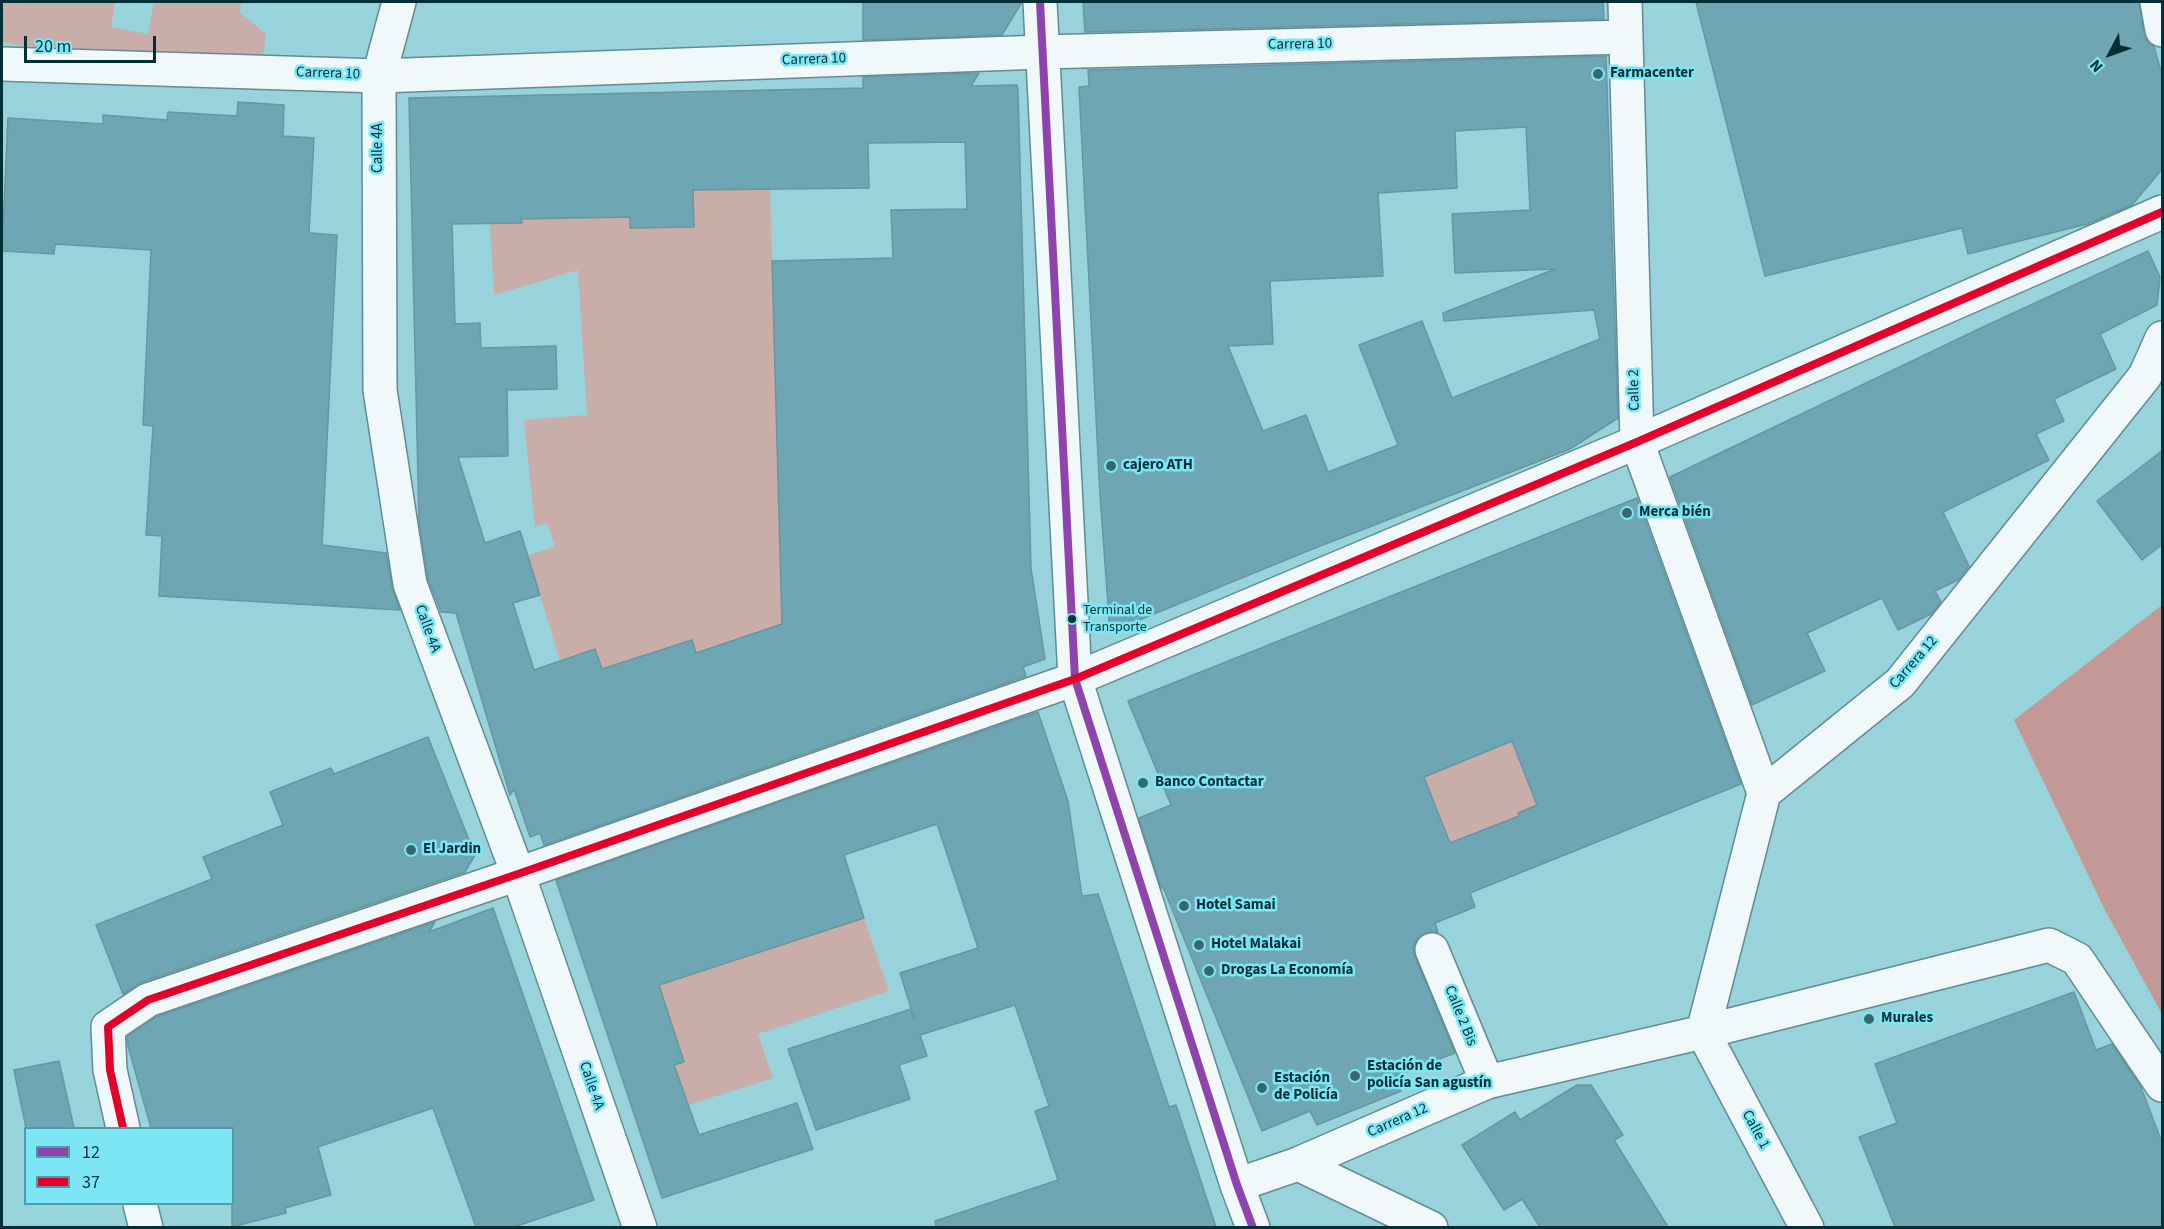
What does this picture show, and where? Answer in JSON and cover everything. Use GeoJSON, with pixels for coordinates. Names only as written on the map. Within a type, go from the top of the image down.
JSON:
{"type":"FeatureCollection","features":[{"type":"Feature","properties":{"kind":"street","name":"Calle 4A"},"geometry":{"type":"LineString","coordinates":[[399,2],[379,76],[380,390],[410,584],[518,874],[640,1227]]}},
{"type":"Feature","properties":{"kind":"street"},"geometry":{"type":"LineString","coordinates":[[1040,2],[1075,680],[1237,1185],[1253,1227]]}},
{"type":"Feature","properties":{"kind":"street","name":"Calle 2"},"geometry":{"type":"LineString","coordinates":[[1625,2],[1637,442],[1764,793]]}},
{"type":"Feature","properties":{"kind":"street"},"geometry":{"type":"LineString","coordinates":[[2157,2],[2163,30]]}},
{"type":"Feature","properties":{"kind":"street","name":"Carrera 10"},"geometry":{"type":"LineString","coordinates":[[2,64],[379,76],[1042,52],[1626,37]]}},
{"type":"Feature","properties":{"kind":"street"},"geometry":{"type":"LineString","coordinates":[[123,1127],[110,1070],[108,1028],[148,1000],[1075,680],[1637,442],[2163,212]]}},
{"type":"Feature","properties":{"kind":"street","name":"Carrera 12"},"geometry":{"type":"LineString","coordinates":[[1764,793],[1900,683],[2145,376],[2163,338]]}},
{"type":"Feature","properties":{"kind":"street"},"geometry":{"type":"LineString","coordinates":[[1703,1032],[1764,793]]}},
{"type":"Feature","properties":{"kind":"street","name":"Carrera 12"},"geometry":{"type":"LineString","coordinates":[[1237,1185],[1298,1164],[1487,1082],[1703,1032],[2049,945],[2078,959],[2163,1086]]}},
{"type":"Feature","properties":{"kind":"street","name":"Calle 2 Bis"},"geometry":{"type":"LineString","coordinates":[[1432,950],[1487,1082]]}},
{"type":"Feature","properties":{"kind":"street","name":"Calle 1"},"geometry":{"type":"LineString","coordinates":[[1703,1032],[1807,1227]]}},
{"type":"Feature","properties":{"kind":"street"},"geometry":{"type":"LineString","coordinates":[[1298,1164],[1431,1227]]}},
{"type":"Feature","properties":{"kind":"street"},"geometry":{"type":"LineString","coordinates":[[140,1205],[146,1227]]}},
{"type":"Feature","properties":{"kind":"shaded area"},"geometry":{"type":"Polygon","coordinates":[[[2,2],[115,2],[111,27],[148,34],[154,2],[241,2],[240,13],[266,34],[262,62],[88,54],[5,43],[2,40],[2,2]]]}},
{"type":"Feature","properties":{"kind":"shaded area"},"geometry":{"type":"Polygon","coordinates":[[[520,168],[630,217],[694,227],[693,189],[770,190],[782,624],[696,653],[692,640],[602,672],[560,661],[528,555],[555,547],[547,523],[535,527],[524,420],[587,415],[578,270],[494,295],[490,223],[521,222],[520,168]]]}},
{"type":"Feature","properties":{"kind":"shaded area"},"geometry":{"type":"Polygon","coordinates":[[[2162,605],[2162,1014],[2105,910],[2014,720],[2162,605]]]}},
{"type":"Feature","properties":{"kind":"shaded area"},"geometry":{"type":"Polygon","coordinates":[[[1549,727],[1532,792],[1537,805],[1518,813],[1521,821],[1490,827],[1450,843],[1423,777],[1549,727]]]}},
{"type":"Feature","properties":{"kind":"shaded area"},"geometry":{"type":"Polygon","coordinates":[[[864,918],[889,991],[758,1034],[773,1078],[688,1105],[674,1065],[684,1061],[659,985],[864,918]]]}},
{"type":"Feature","properties":{"kind":"building"},"geometry":{"type":"Polygon","coordinates":[[[863,2],[1022,2],[1002,35],[863,40],[863,2]]]}},
{"type":"Feature","properties":{"kind":"building"},"geometry":{"type":"Polygon","coordinates":[[[1083,2],[1603,2],[1604,19],[1085,32],[1083,2]]]}},
{"type":"Feature","properties":{"kind":"building"},"geometry":{"type":"Polygon","coordinates":[[[1696,2],[2139,2],[2144,33],[2147,42],[2154,47],[2163,78],[2163,168],[2132,205],[2087,224],[1968,254],[1962,228],[1765,276],[1696,2]]]}},
{"type":"Feature","properties":{"kind":"building"},"geometry":{"type":"Polygon","coordinates":[[[1606,56],[1618,418],[1570,449],[1310,550],[1110,632],[1100,495],[1079,87],[1089,86],[1088,70],[1606,56]],[[1526,127],[1455,131],[1457,188],[1378,193],[1383,276],[1270,281],[1273,344],[1228,346],[1263,431],[1306,415],[1328,472],[1398,445],[1359,345],[1422,321],[1452,398],[1600,339],[1594,310],[1444,321],[1443,313],[1555,269],[1455,273],[1452,214],[1530,210],[1526,127]]]}},
{"type":"Feature","properties":{"kind":"building"},"geometry":{"type":"Polygon","coordinates":[[[979,73],[971,86],[1017,85],[1031,568],[1045,659],[1023,667],[1026,676],[544,845],[540,833],[530,837],[514,789],[510,795],[456,613],[441,612],[428,579],[419,521],[409,98],[863,88],[863,77],[979,73]],[[965,142],[868,143],[869,188],[693,190],[694,227],[630,228],[630,217],[521,219],[522,223],[452,224],[455,324],[480,323],[481,348],[556,346],[557,389],[507,390],[508,456],[458,457],[485,543],[520,531],[540,595],[513,603],[534,670],[595,649],[602,669],[692,640],[696,653],[782,624],[772,261],[893,258],[891,210],[967,209],[965,142]]]}},
{"type":"Feature","properties":{"kind":"building"},"geometry":{"type":"Polygon","coordinates":[[[238,102],[284,105],[283,136],[314,138],[309,233],[337,235],[322,545],[386,553],[392,587],[400,610],[159,596],[162,536],[146,535],[153,426],[143,425],[151,250],[55,244],[54,254],[2,251],[8,118],[103,124],[103,115],[167,120],[168,112],[237,116],[238,102]]]}},
{"type":"Feature","properties":{"kind":"building"},"geometry":{"type":"Polygon","coordinates":[[[2148,251],[2160,277],[2157,305],[2100,334],[2116,369],[2054,399],[2064,421],[2036,434],[2049,460],[1943,512],[1969,566],[1958,580],[1935,591],[1941,602],[1931,614],[1898,630],[1882,598],[1807,633],[1825,671],[1752,705],[1670,477],[1983,327],[2148,251]]]}},
{"type":"Feature","properties":{"kind":"building"},"geometry":{"type":"Polygon","coordinates":[[[2163,450],[2163,544],[2142,560],[2097,501],[2163,450]]]}},
{"type":"Feature","properties":{"kind":"building"},"geometry":{"type":"Polygon","coordinates":[[[1637,498],[1741,784],[1470,893],[1475,907],[1435,923],[1438,932],[1424,933],[1417,939],[1413,948],[1455,1053],[1395,1076],[1401,1091],[1317,1125],[1310,1111],[1262,1131],[1163,887],[1161,888],[1139,818],[1171,805],[1128,701],[1637,498]],[[1512,741],[1424,777],[1450,843],[1519,816],[1518,813],[1537,805],[1512,741]]]}},
{"type":"Feature","properties":{"kind":"building"},"geometry":{"type":"Polygon","coordinates":[[[1038,712],[1068,801],[1082,896],[1098,894],[1169,1107],[1176,1105],[1216,1227],[936,1227],[935,1221],[1058,1180],[1035,1111],[1049,1106],[1015,1005],[920,1035],[927,1056],[899,1065],[910,1099],[816,1130],[788,1049],[911,1009],[914,1018],[900,973],[978,948],[937,824],[844,855],[864,918],[659,985],[684,1062],[674,1065],[699,1135],[797,1103],[813,1149],[662,1198],[556,880],[1038,712]]]}},
{"type":"Feature","properties":{"kind":"building"},"geometry":{"type":"Polygon","coordinates":[[[428,737],[475,855],[465,872],[142,982],[123,994],[96,925],[212,879],[203,857],[283,825],[270,792],[331,768],[334,774],[428,737]]]}},
{"type":"Feature","properties":{"kind":"building"},"geometry":{"type":"Polygon","coordinates":[[[493,908],[594,1200],[514,1227],[476,1227],[433,1108],[318,1147],[331,1195],[285,1208],[286,1213],[232,1227],[234,1127],[151,1127],[127,1037],[156,1017],[435,922],[429,932],[493,908]]]}},
{"type":"Feature","properties":{"kind":"building"},"geometry":{"type":"Polygon","coordinates":[[[2074,992],[2096,1050],[2112,1044],[2140,1085],[2163,1145],[2163,1227],[1895,1227],[1859,1137],[1897,1123],[1875,1064],[2074,992]]]}},
{"type":"Feature","properties":{"kind":"building"},"geometry":{"type":"Polygon","coordinates":[[[59,1061],[74,1127],[26,1127],[14,1070],[59,1061]]]}},
{"type":"Feature","properties":{"kind":"building"},"geometry":{"type":"Polygon","coordinates":[[[1577,1085],[1591,1085],[1623,1135],[1614,1140],[1668,1227],[1540,1227],[1522,1199],[1504,1210],[1462,1145],[1515,1112],[1520,1120],[1577,1085]]]}},
{"type":"Feature","properties":{"kind":"transit line","name":"12"},"geometry":{"type":"LineString","coordinates":[[1040,2],[1075,679],[1237,1185],[1253,1228]]}},
{"type":"Feature","properties":{"kind":"transit line","name":"37"},"geometry":{"type":"LineString","coordinates":[[123,1127],[110,1070],[108,1027],[148,1000],[518,874],[1075,679],[1637,442],[2162,212]]}},
{"type":"Feature","properties":{"kind":"place","name":"Farmacenter"},"geometry":{"type":"Point","coordinates":[1598,74]}},
{"type":"Feature","properties":{"kind":"place","name":"cajero ATH"},"geometry":{"type":"Point","coordinates":[1111,466]}},
{"type":"Feature","properties":{"kind":"place","name":"Merca bién"},"geometry":{"type":"Point","coordinates":[1627,513]}},
{"type":"Feature","properties":{"kind":"place","name":"Terminal de Transporte"},"geometry":{"type":"Point","coordinates":[1072,619]}},
{"type":"Feature","properties":{"kind":"place","name":"Banco Contactar"},"geometry":{"type":"Point","coordinates":[1143,783]}},
{"type":"Feature","properties":{"kind":"place","name":"El Jardin"},"geometry":{"type":"Point","coordinates":[411,850]}},
{"type":"Feature","properties":{"kind":"place","name":"Hotel Samai"},"geometry":{"type":"Point","coordinates":[1184,906]}},
{"type":"Feature","properties":{"kind":"place","name":"Hotel Malakai"},"geometry":{"type":"Point","coordinates":[1199,945]}},
{"type":"Feature","properties":{"kind":"place","name":"Drogas La Economía"},"geometry":{"type":"Point","coordinates":[1209,971]}},
{"type":"Feature","properties":{"kind":"place","name":"Murales"},"geometry":{"type":"Point","coordinates":[1869,1019]}},
{"type":"Feature","properties":{"kind":"place","name":"Estación de policía San agustín"},"geometry":{"type":"Point","coordinates":[1355,1076]}},
{"type":"Feature","properties":{"kind":"place","name":"Estación de Policía"},"geometry":{"type":"Point","coordinates":[1262,1088]}}]}
